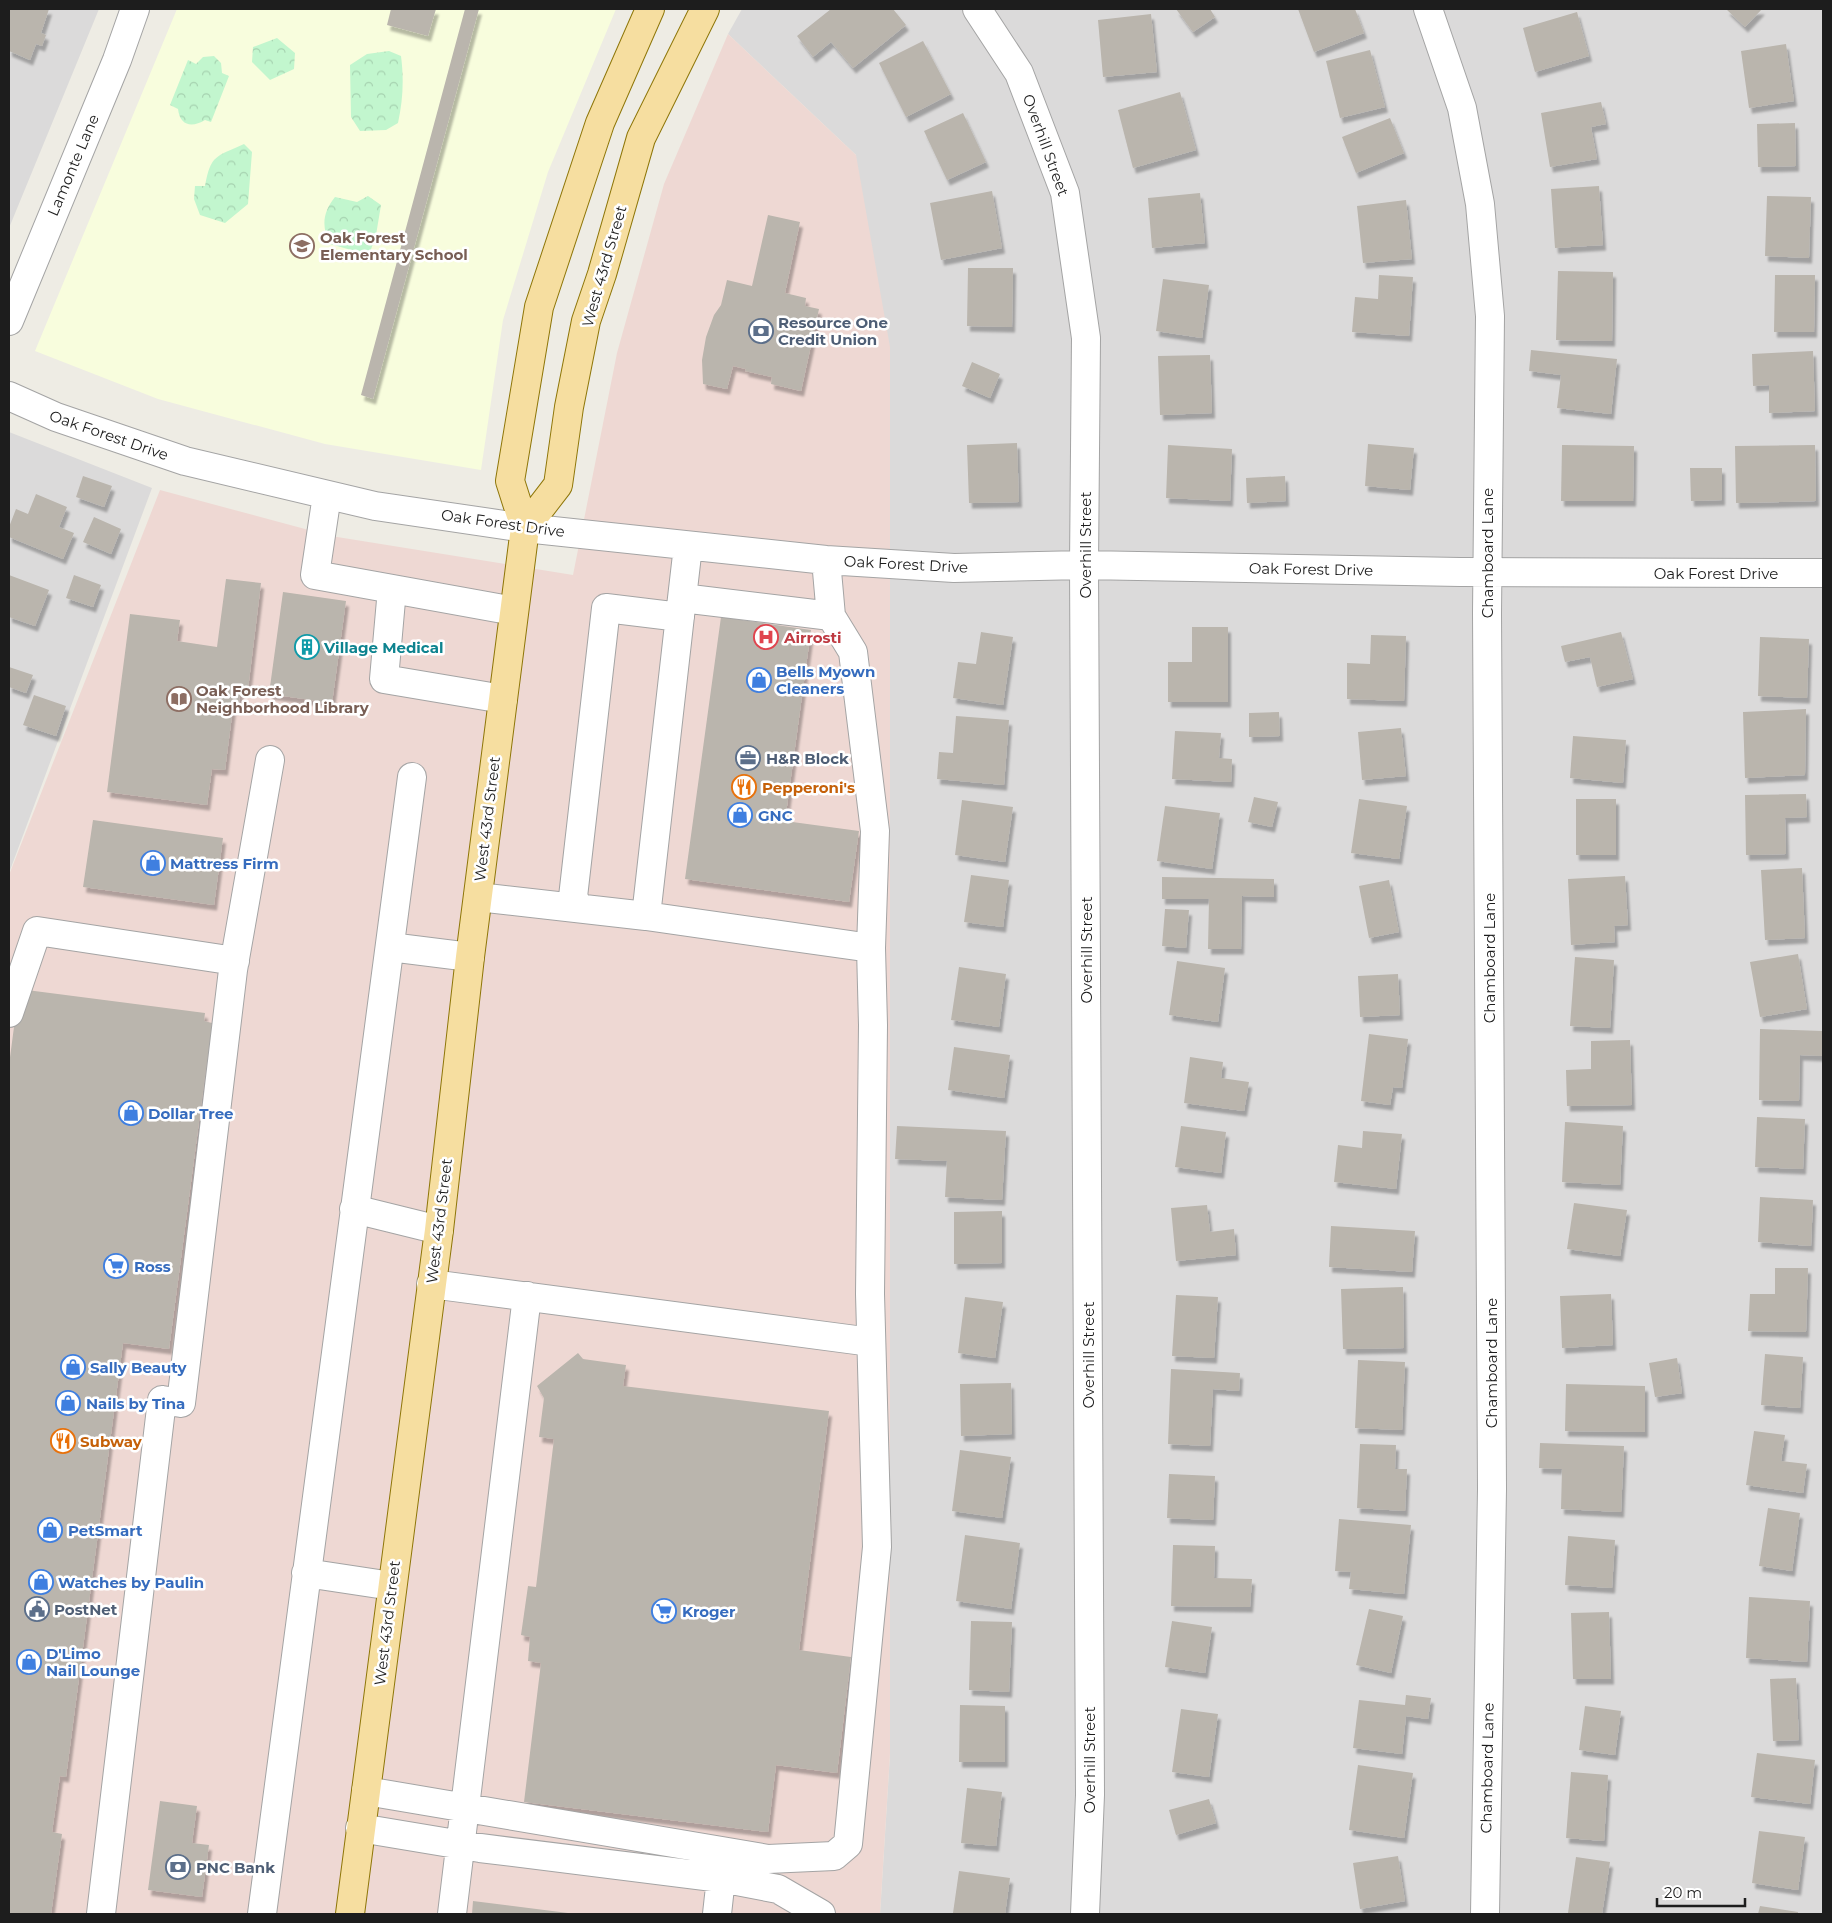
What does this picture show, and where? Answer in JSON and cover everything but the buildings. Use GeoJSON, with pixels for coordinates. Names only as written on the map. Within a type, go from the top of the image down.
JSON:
{"type":"FeatureCollection","features":[{"type":"Feature","properties":{"kind":"main road","name":"West 43rd Street"},"geometry":{"type":"LineString","coordinates":[[350,1914],[438,1230],[470,957],[525,528],[510,481],[539,307],[600,123],[650,9]]}},
{"type":"Feature","properties":{"kind":"main road","name":"West 43rd Street"},"geometry":{"type":"LineString","coordinates":[[525,528],[558,486],[569,406],[586,321],[602,274],[641,138],[705,9]]}},
{"type":"Feature","properties":{"kind":"street","name":"Lamonte Lane"},"geometry":{"type":"LineString","coordinates":[[9,321],[117,60],[135,9]]}},
{"type":"Feature","properties":{"kind":"street","name":"Overhill Street"},"geometry":{"type":"LineString","coordinates":[[977,9],[1019,73],[1065,193],[1086,338],[1084,565],[1090,1775],[1085,1914]]}},
{"type":"Feature","properties":{"kind":"street","name":"Chamboard Lane"},"geometry":{"type":"LineString","coordinates":[[1428,9],[1462,108],[1480,204],[1490,316],[1487,572],[1492,1489],[1485,1914]]}},
{"type":"Feature","properties":{"kind":"street","name":"Oak Forest Drive"},"geometry":{"type":"LineString","coordinates":[[9,396],[56,417],[185,461],[375,506],[525,528],[826,560],[954,568],[1084,565],[1487,572],[1823,573]]}},
{"type":"Feature","properties":{"kind":"street"},"geometry":{"type":"LineString","coordinates":[[327,495],[315,575],[514,611]]}},
{"type":"Feature","properties":{"kind":"street"},"geometry":{"type":"LineString","coordinates":[[646,916],[688,546]]}},
{"type":"Feature","properties":{"kind":"street"},"geometry":{"type":"LineString","coordinates":[[366,1791],[464,1806],[768,1859],[834,1856],[848,1844],[877,1547],[870,1294],[873,1025],[871,948],[875,830],[853,652],[831,616],[826,560]]}},
{"type":"Feature","properties":{"kind":"street"},"geometry":{"type":"LineString","coordinates":[[392,589],[384,679],[503,699]]}},
{"type":"Feature","properties":{"kind":"street"},"geometry":{"type":"LineString","coordinates":[[579,908],[573,897],[606,608],[681,608],[831,616]]}},
{"type":"Feature","properties":{"kind":"street"},"geometry":{"type":"LineString","coordinates":[[101,1914],[162,1400],[182,1402],[235,961],[270,760]]}},
{"type":"Feature","properties":{"kind":"street"},"geometry":{"type":"LineString","coordinates":[[262,1914],[412,778]]}},
{"type":"Feature","properties":{"kind":"street"},"geometry":{"type":"LineString","coordinates":[[478,897],[646,916],[871,948]]}},
{"type":"Feature","properties":{"kind":"street"},"geometry":{"type":"LineString","coordinates":[[9,1013],[36,931],[235,961]]}},
{"type":"Feature","properties":{"kind":"street"},"geometry":{"type":"LineString","coordinates":[[390,947],[470,957]]}},
{"type":"Feature","properties":{"kind":"street"},"geometry":{"type":"LineString","coordinates":[[354,1209],[438,1230]]}},
{"type":"Feature","properties":{"kind":"street"},"geometry":{"type":"LineString","coordinates":[[431,1284],[871,1342]]}},
{"type":"Feature","properties":{"kind":"street"},"geometry":{"type":"LineString","coordinates":[[452,1914],[527,1296]]}},
{"type":"Feature","properties":{"kind":"street"},"geometry":{"type":"LineString","coordinates":[[306,1573],[392,1586]]}},
{"type":"Feature","properties":{"kind":"street"},"geometry":{"type":"LineString","coordinates":[[360,1828],[459,1844],[722,1878],[778,1889],[821,1914]]}},
{"type":"Feature","properties":{"kind":"street"},"geometry":{"type":"LineString","coordinates":[[717,1914],[722,1878]]}},
{"type":"Feature","properties":{"kind":"shaded area"},"geometry":{"type":"Polygon","coordinates":[[[9,9],[99,9],[9,228],[9,9]]]}},
{"type":"Feature","properties":{"kind":"shaded area","name":"Oak Forest Elementary School"},"geometry":{"type":"Polygon","coordinates":[[[177,9],[616,9],[548,172],[503,320],[481,470],[325,444],[158,399],[35,351],[177,9]]]}},
{"type":"Feature","properties":{"kind":"shaded area"},"geometry":{"type":"Polygon","coordinates":[[[742,9],[1823,9],[1823,1914],[880,1914],[890,1754],[856,155],[728,34],[742,9]]]}},
{"type":"Feature","properties":{"kind":"shaded area"},"geometry":{"type":"Polygon","coordinates":[[[728,34],[856,155],[890,347],[890,1754],[880,1914],[9,1914],[9,875],[160,490],[331,536],[573,575],[617,353],[664,184],[728,34]]]}},
{"type":"Feature","properties":{"kind":"shaded area"},"geometry":{"type":"Polygon","coordinates":[[[9,432],[152,488],[9,873],[9,432]]]}},
{"type":"Feature","properties":{"kind":"green space"},"geometry":{"type":"Polygon","coordinates":[[[277,38],[295,53],[294,69],[270,80],[252,62],[253,47],[277,38]]]}},
{"type":"Feature","properties":{"kind":"green space"},"geometry":{"type":"Polygon","coordinates":[[[389,51],[401,56],[402,90],[398,123],[386,130],[360,131],[351,117],[350,65],[367,54],[389,51]]]}},
{"type":"Feature","properties":{"kind":"green space"},"geometry":{"type":"Polygon","coordinates":[[[214,56],[221,63],[222,73],[229,76],[211,122],[205,120],[196,124],[187,124],[181,119],[178,109],[170,105],[188,60],[196,64],[203,57],[214,56]]]}},
{"type":"Feature","properties":{"kind":"green space"},"geometry":{"type":"Polygon","coordinates":[[[244,144],[252,152],[248,204],[225,223],[200,215],[194,199],[195,186],[205,186],[210,168],[216,158],[244,144]]]}},
{"type":"Feature","properties":{"kind":"green space"},"geometry":{"type":"Polygon","coordinates":[[[368,196],[381,205],[376,235],[369,255],[330,244],[324,225],[328,208],[335,197],[357,202],[368,196]]]}},
{"type":"Feature","properties":{"kind":"place","name":"Oak Forest Elementary School"},"geometry":{"type":"Point","coordinates":[302,246]}},
{"type":"Feature","properties":{"kind":"place","name":"Resource One Credit Union"},"geometry":{"type":"Point","coordinates":[761,331]}},
{"type":"Feature","properties":{"kind":"place","name":"Airrosti"},"geometry":{"type":"Point","coordinates":[766,637]}},
{"type":"Feature","properties":{"kind":"place","name":"Village Medical"},"geometry":{"type":"Point","coordinates":[307,647]}},
{"type":"Feature","properties":{"kind":"place","name":"Bells Myown Cleaners"},"geometry":{"type":"Point","coordinates":[759,680]}},
{"type":"Feature","properties":{"kind":"place","name":"Oak Forest Neighborhood Library"},"geometry":{"type":"Point","coordinates":[179,699]}},
{"type":"Feature","properties":{"kind":"place","name":"H&R Block"},"geometry":{"type":"Point","coordinates":[748,758]}},
{"type":"Feature","properties":{"kind":"place","name":"Pepperoni's"},"geometry":{"type":"Point","coordinates":[744,787]}},
{"type":"Feature","properties":{"kind":"place","name":"GNC"},"geometry":{"type":"Point","coordinates":[740,815]}},
{"type":"Feature","properties":{"kind":"place","name":"Mattress Firm"},"geometry":{"type":"Point","coordinates":[153,863]}},
{"type":"Feature","properties":{"kind":"place","name":"Dollar Tree"},"geometry":{"type":"Point","coordinates":[131,1113]}},
{"type":"Feature","properties":{"kind":"place","name":"Ross"},"geometry":{"type":"Point","coordinates":[116,1266]}},
{"type":"Feature","properties":{"kind":"place","name":"Sally Beauty"},"geometry":{"type":"Point","coordinates":[73,1367]}},
{"type":"Feature","properties":{"kind":"place","name":"Nails by Tina"},"geometry":{"type":"Point","coordinates":[68,1403]}},
{"type":"Feature","properties":{"kind":"place","name":"Subway"},"geometry":{"type":"Point","coordinates":[63,1441]}},
{"type":"Feature","properties":{"kind":"place","name":"PetSmart"},"geometry":{"type":"Point","coordinates":[50,1530]}},
{"type":"Feature","properties":{"kind":"place","name":"Watches by Paulin"},"geometry":{"type":"Point","coordinates":[41,1582]}},
{"type":"Feature","properties":{"kind":"place","name":"PostNet"},"geometry":{"type":"Point","coordinates":[37,1609]}},
{"type":"Feature","properties":{"kind":"place","name":"Kroger"},"geometry":{"type":"Point","coordinates":[664,1611]}},
{"type":"Feature","properties":{"kind":"place","name":"D'Limo Nail Lounge"},"geometry":{"type":"Point","coordinates":[29,1662]}},
{"type":"Feature","properties":{"kind":"place","name":"PNC Bank"},"geometry":{"type":"Point","coordinates":[178,1867]}}]}
